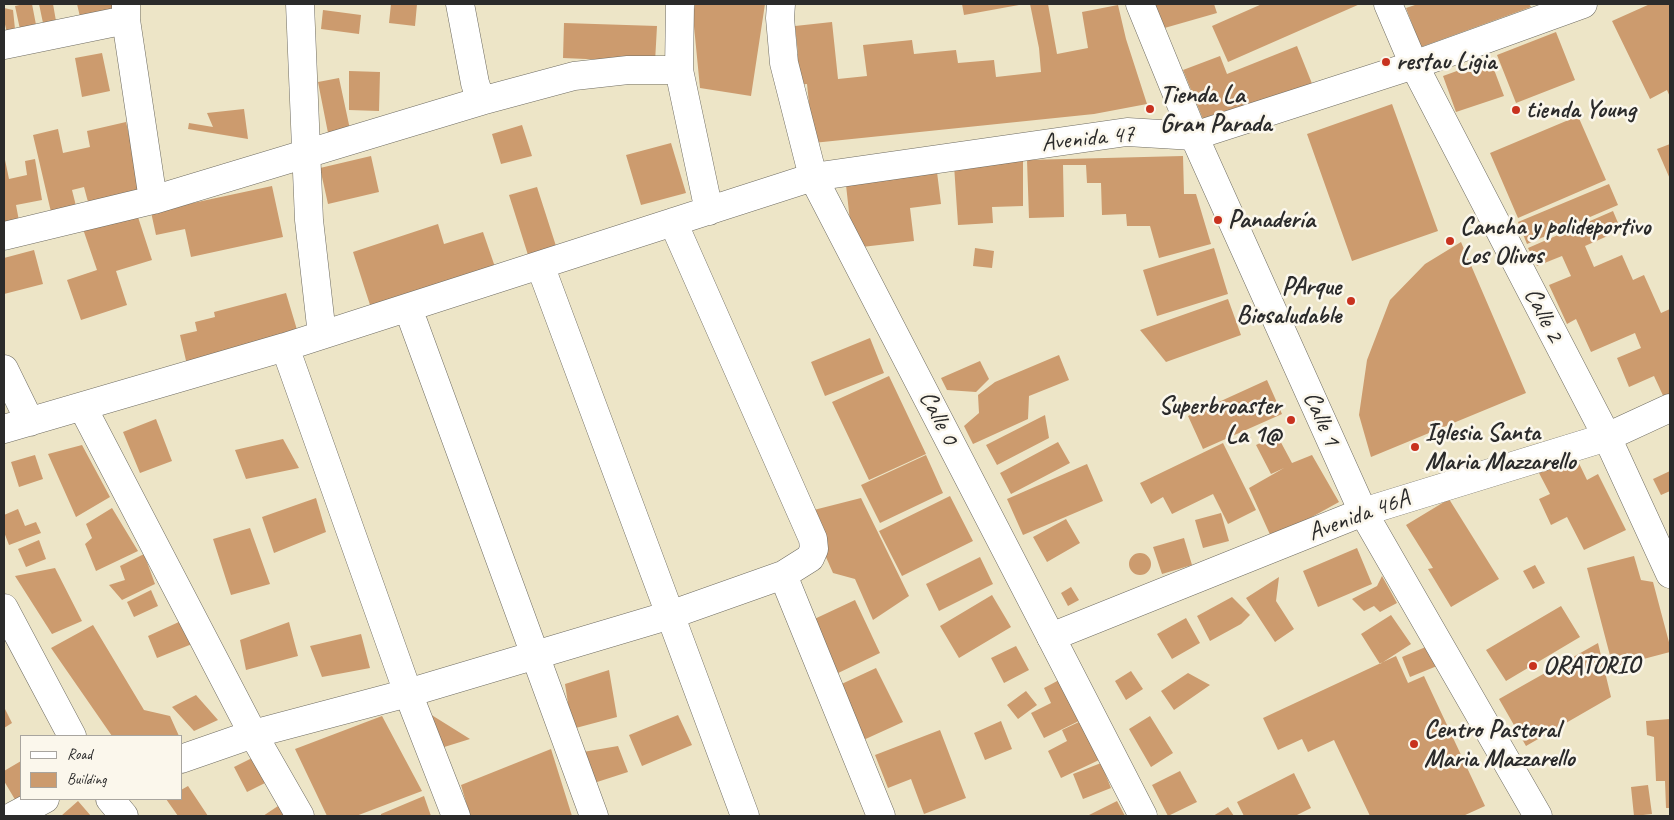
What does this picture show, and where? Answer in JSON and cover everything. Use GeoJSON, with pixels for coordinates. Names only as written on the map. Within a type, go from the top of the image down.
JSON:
{"type":"FeatureCollection","features":[{"type":"Feature","properties":{"kind":"street"},"geometry":{"type":"LineString","coordinates":[[300,4],[309,220],[322,335]]}},
{"type":"Feature","properties":{"kind":"street"},"geometry":{"type":"LineString","coordinates":[[460,4],[475,83],[481,101]]}},
{"type":"Feature","properties":{"kind":"street"},"geometry":{"type":"LineString","coordinates":[[680,4],[679,70],[709,211]]}},
{"type":"Feature","properties":{"kind":"street","name":"Calle 0"},"geometry":{"type":"LineString","coordinates":[[781,4],[780,18],[784,63],[813,178],[1143,816]]}},
{"type":"Feature","properties":{"kind":"street","name":"Calle 1"},"geometry":{"type":"LineString","coordinates":[[1140,4],[1194,136],[1363,512],[1538,816]]}},
{"type":"Feature","properties":{"kind":"street","name":"Calle 2"},"geometry":{"type":"LineString","coordinates":[[1388,4],[1414,66],[1607,437],[1670,574]]}},
{"type":"Feature","properties":{"kind":"street","name":"Avenida 47"},"geometry":{"type":"LineString","coordinates":[[4,430],[285,347],[813,178],[1127,132],[1194,136],[1414,66],[1583,4]]}},
{"type":"Feature","properties":{"kind":"street"},"geometry":{"type":"LineString","coordinates":[[4,45],[126,12],[153,200]]}},
{"type":"Feature","properties":{"kind":"street"},"geometry":{"type":"LineString","coordinates":[[4,236],[153,200],[481,101],[574,76],[628,70],[679,70]]}},
{"type":"Feature","properties":{"kind":"street"},"geometry":{"type":"LineString","coordinates":[[182,759],[253,734],[408,693],[670,615],[783,575],[810,558],[814,549],[813,539],[674,222]]}},
{"type":"Feature","properties":{"kind":"street"},"geometry":{"type":"LineString","coordinates":[[540,265],[745,816]]}},
{"type":"Feature","properties":{"kind":"street"},"geometry":{"type":"LineString","coordinates":[[408,308],[594,816]]}},
{"type":"Feature","properties":{"kind":"street"},"geometry":{"type":"LineString","coordinates":[[285,347],[408,693],[456,816]]}},
{"type":"Feature","properties":{"kind":"street"},"geometry":{"type":"LineString","coordinates":[[4,369],[30,422]]}},
{"type":"Feature","properties":{"kind":"street"},"geometry":{"type":"LineString","coordinates":[[83,408],[253,734],[300,816]]}},
{"type":"Feature","properties":{"kind":"street","name":"Avenida 46A"},"geometry":{"type":"LineString","coordinates":[[1051,637],[1363,512],[1607,437],[1670,408]]}},
{"type":"Feature","properties":{"kind":"street"},"geometry":{"type":"LineString","coordinates":[[783,575],[881,816]]}},
{"type":"Feature","properties":{"kind":"street"},"geometry":{"type":"LineString","coordinates":[[4,608],[71,735]]}},
{"type":"Feature","properties":{"kind":"street"},"geometry":{"type":"LineString","coordinates":[[13,816],[43,800]]}},
{"type":"Feature","properties":{"kind":"street"},"geometry":{"type":"LineString","coordinates":[[111,800],[124,816]]}},
{"type":"Feature","properties":{"kind":"building"},"geometry":{"type":"Polygon","coordinates":[[[32,4],[37,30],[21,34],[15,6],[32,4]]]}},
{"type":"Feature","properties":{"kind":"building"},"geometry":{"type":"Polygon","coordinates":[[[39,4],[53,4],[56,21],[43,23],[39,4]]]}},
{"type":"Feature","properties":{"kind":"building"},"geometry":{"type":"Polygon","coordinates":[[[77,4],[117,4],[122,10],[81,21],[77,4]]]}},
{"type":"Feature","properties":{"kind":"building"},"geometry":{"type":"Polygon","coordinates":[[[391,4],[417,4],[415,26],[389,23],[391,4]]]}},
{"type":"Feature","properties":{"kind":"building"},"geometry":{"type":"Polygon","coordinates":[[[695,4],[765,4],[751,96],[700,88],[693,16],[695,4]]]}},
{"type":"Feature","properties":{"kind":"building"},"geometry":{"type":"Polygon","coordinates":[[[962,4],[1019,4],[1019,5],[964,15],[962,4]]]}},
{"type":"Feature","properties":{"kind":"building"},"geometry":{"type":"Polygon","coordinates":[[[1030,4],[1048,4],[1057,54],[1088,48],[1082,12],[1118,5],[1126,39],[1147,104],[1094,114],[813,143],[807,84],[795,85],[792,54],[798,54],[795,26],[832,22],[838,79],[867,76],[863,45],[912,40],[914,54],[956,50],[958,63],[994,60],[996,77],[1041,72],[1039,48],[1030,4]]]}},
{"type":"Feature","properties":{"kind":"building"},"geometry":{"type":"Polygon","coordinates":[[[1154,4],[1214,4],[1217,13],[1161,29],[1154,4]]]}},
{"type":"Feature","properties":{"kind":"building"},"geometry":{"type":"Polygon","coordinates":[[[1262,4],[1360,4],[1228,62],[1212,26],[1262,4]]]}},
{"type":"Feature","properties":{"kind":"building"},"geometry":{"type":"Polygon","coordinates":[[[1418,4],[1529,4],[1531,7],[1421,47],[1406,8],[1418,4]]]}},
{"type":"Feature","properties":{"kind":"building"},"geometry":{"type":"Polygon","coordinates":[[[1650,4],[1670,4],[1670,97],[1667,90],[1650,99],[1612,21],[1650,4]]]}},
{"type":"Feature","properties":{"kind":"building"},"geometry":{"type":"Polygon","coordinates":[[[4,8],[13,10],[15,29],[7,33],[4,20],[4,8]]]}},
{"type":"Feature","properties":{"kind":"building"},"geometry":{"type":"Polygon","coordinates":[[[323,10],[361,15],[359,34],[321,29],[323,10]]]}},
{"type":"Feature","properties":{"kind":"building"},"geometry":{"type":"Polygon","coordinates":[[[564,23],[657,26],[655,62],[563,58],[564,23]]]}},
{"type":"Feature","properties":{"kind":"building"},"geometry":{"type":"Polygon","coordinates":[[[1556,32],[1575,80],[1516,103],[1497,55],[1556,32]]]}},
{"type":"Feature","properties":{"kind":"building"},"geometry":{"type":"Polygon","coordinates":[[[1297,46],[1313,86],[1207,129],[1183,70],[1220,56],[1227,74],[1297,46]]]}},
{"type":"Feature","properties":{"kind":"building"},"geometry":{"type":"Polygon","coordinates":[[[102,53],[110,91],[82,97],[75,58],[102,53]]]}},
{"type":"Feature","properties":{"kind":"building"},"geometry":{"type":"Polygon","coordinates":[[[1490,59],[1504,96],[1456,112],[1443,76],[1490,59]]]}},
{"type":"Feature","properties":{"kind":"building"},"geometry":{"type":"Polygon","coordinates":[[[349,71],[380,72],[379,111],[349,110],[349,71]]]}},
{"type":"Feature","properties":{"kind":"building"},"geometry":{"type":"Polygon","coordinates":[[[339,78],[351,134],[329,138],[318,82],[339,78]]]}},
{"type":"Feature","properties":{"kind":"building"},"geometry":{"type":"Polygon","coordinates":[[[1392,104],[1438,231],[1352,261],[1307,134],[1392,104]]]}},
{"type":"Feature","properties":{"kind":"building"},"geometry":{"type":"Polygon","coordinates":[[[244,109],[248,139],[188,129],[189,123],[213,127],[207,113],[244,109]]]}},
{"type":"Feature","properties":{"kind":"building"},"geometry":{"type":"Polygon","coordinates":[[[1578,116],[1606,180],[1518,218],[1490,153],[1578,116]]]}},
{"type":"Feature","properties":{"kind":"building"},"geometry":{"type":"Polygon","coordinates":[[[126,122],[142,190],[88,202],[84,187],[72,190],[76,206],[51,212],[33,135],[58,129],[63,153],[90,147],[87,131],[126,122]]]}},
{"type":"Feature","properties":{"kind":"building"},"geometry":{"type":"Polygon","coordinates":[[[522,125],[532,156],[501,164],[492,134],[522,125]]]}},
{"type":"Feature","properties":{"kind":"building"},"geometry":{"type":"Polygon","coordinates":[[[671,143],[686,193],[641,205],[626,155],[671,143]]]}},
{"type":"Feature","properties":{"kind":"building"},"geometry":{"type":"Polygon","coordinates":[[[1670,144],[1670,179],[1657,149],[1670,144]]]}},
{"type":"Feature","properties":{"kind":"building"},"geometry":{"type":"Polygon","coordinates":[[[4,155],[9,179],[27,175],[25,161],[35,159],[42,200],[16,205],[19,221],[4,224],[4,155]]]}},
{"type":"Feature","properties":{"kind":"building"},"geometry":{"type":"Polygon","coordinates":[[[371,156],[379,192],[328,204],[320,168],[371,156]]]}},
{"type":"Feature","properties":{"kind":"building"},"geometry":{"type":"Polygon","coordinates":[[[1183,156],[1184,194],[1196,194],[1211,244],[1159,258],[1150,226],[1127,226],[1126,214],[1102,215],[1101,183],[1087,183],[1086,165],[1063,165],[1064,217],[1029,218],[1027,160],[1183,156]]]}},
{"type":"Feature","properties":{"kind":"building"},"geometry":{"type":"Polygon","coordinates":[[[1023,161],[1023,206],[992,207],[993,223],[958,225],[954,165],[1023,161]]]}},
{"type":"Feature","properties":{"kind":"building"},"geometry":{"type":"Polygon","coordinates":[[[936,164],[941,204],[910,208],[914,241],[853,248],[845,176],[936,164]]]}},
{"type":"Feature","properties":{"kind":"building"},"geometry":{"type":"Polygon","coordinates":[[[1609,184],[1618,205],[1527,244],[1518,222],[1609,184]]]}},
{"type":"Feature","properties":{"kind":"building"},"geometry":{"type":"Polygon","coordinates":[[[272,186],[283,237],[191,257],[185,229],[156,235],[151,212],[272,186]]]}},
{"type":"Feature","properties":{"kind":"building"},"geometry":{"type":"Polygon","coordinates":[[[537,187],[556,246],[528,255],[509,195],[537,187]]]}},
{"type":"Feature","properties":{"kind":"building"},"geometry":{"type":"Polygon","coordinates":[[[136,211],[152,260],[116,271],[127,305],[81,320],[67,280],[97,270],[83,229],[136,211]]]}},
{"type":"Feature","properties":{"kind":"building"},"geometry":{"type":"Polygon","coordinates":[[[1613,211],[1621,230],[1585,246],[1594,267],[1622,255],[1633,280],[1644,275],[1661,313],[1670,309],[1670,400],[1666,402],[1654,376],[1629,387],[1617,358],[1641,348],[1635,333],[1591,352],[1576,319],[1567,324],[1549,285],[1571,276],[1562,256],[1537,266],[1528,248],[1613,211]]]}},
{"type":"Feature","properties":{"kind":"building"},"geometry":{"type":"Polygon","coordinates":[[[438,224],[444,244],[483,232],[495,267],[371,308],[353,252],[438,224]]]}},
{"type":"Feature","properties":{"kind":"building"},"geometry":{"type":"Polygon","coordinates":[[[1461,242],[1526,393],[1371,457],[1359,415],[1367,360],[1390,300],[1425,264],[1461,242]]]}},
{"type":"Feature","properties":{"kind":"building"},"geometry":{"type":"Polygon","coordinates":[[[975,248],[994,251],[992,268],[973,266],[975,248]]]}},
{"type":"Feature","properties":{"kind":"building"},"geometry":{"type":"Polygon","coordinates":[[[1214,248],[1228,294],[1157,316],[1143,270],[1214,248]]]}},
{"type":"Feature","properties":{"kind":"building"},"geometry":{"type":"Polygon","coordinates":[[[34,250],[43,284],[4,294],[4,258],[34,250]]]}},
{"type":"Feature","properties":{"kind":"building"},"geometry":{"type":"Polygon","coordinates":[[[286,293],[298,333],[187,365],[180,335],[197,331],[195,322],[215,317],[214,312],[286,293]]]}},
{"type":"Feature","properties":{"kind":"building"},"geometry":{"type":"Polygon","coordinates":[[[1228,299],[1241,335],[1166,362],[1140,330],[1228,299]]]}},
{"type":"Feature","properties":{"kind":"building"},"geometry":{"type":"Polygon","coordinates":[[[870,338],[884,373],[825,396],[811,362],[870,338]]]}},
{"type":"Feature","properties":{"kind":"building"},"geometry":{"type":"Polygon","coordinates":[[[1059,355],[1069,380],[1029,396],[1028,419],[973,444],[964,426],[979,413],[978,395],[995,382],[1059,355]]]}},
{"type":"Feature","properties":{"kind":"building"},"geometry":{"type":"Polygon","coordinates":[[[980,361],[989,379],[976,392],[947,390],[941,378],[980,361]]]}},
{"type":"Feature","properties":{"kind":"building"},"geometry":{"type":"Polygon","coordinates":[[[889,376],[926,454],[869,480],[832,402],[889,376]]]}},
{"type":"Feature","properties":{"kind":"building"},"geometry":{"type":"Polygon","coordinates":[[[1267,380],[1282,414],[1203,449],[1188,416],[1267,380]]]}},
{"type":"Feature","properties":{"kind":"building"},"geometry":{"type":"Polygon","coordinates":[[[1045,415],[1049,438],[997,465],[986,445],[1045,415]]]}},
{"type":"Feature","properties":{"kind":"building"},"geometry":{"type":"Polygon","coordinates":[[[156,419],[172,461],[140,473],[123,432],[156,419]]]}},
{"type":"Feature","properties":{"kind":"building"},"geometry":{"type":"Polygon","coordinates":[[[1277,435],[1292,463],[1312,455],[1339,502],[1272,539],[1249,488],[1284,468],[1271,474],[1256,445],[1277,435]]]}},
{"type":"Feature","properties":{"kind":"building"},"geometry":{"type":"Polygon","coordinates":[[[283,439],[299,468],[246,479],[235,450],[283,439]]]}},
{"type":"Feature","properties":{"kind":"building"},"geometry":{"type":"Polygon","coordinates":[[[1058,442],[1070,463],[1011,494],[1000,473],[1058,442]]]}},
{"type":"Feature","properties":{"kind":"building"},"geometry":{"type":"Polygon","coordinates":[[[1223,443],[1256,510],[1228,524],[1213,494],[1172,514],[1163,497],[1151,504],[1140,483],[1223,443]]]}},
{"type":"Feature","properties":{"kind":"building"},"geometry":{"type":"Polygon","coordinates":[[[82,445],[110,497],[76,517],[48,454],[82,445]]]}},
{"type":"Feature","properties":{"kind":"building"},"geometry":{"type":"Polygon","coordinates":[[[35,455],[43,479],[19,487],[11,462],[35,455]]]}},
{"type":"Feature","properties":{"kind":"building"},"geometry":{"type":"Polygon","coordinates":[[[926,455],[943,493],[880,523],[861,485],[926,455]]]}},
{"type":"Feature","properties":{"kind":"building"},"geometry":{"type":"Polygon","coordinates":[[[1575,455],[1587,480],[1598,474],[1626,530],[1584,550],[1567,517],[1551,525],[1539,499],[1550,494],[1539,473],[1575,455]]]}},
{"type":"Feature","properties":{"kind":"building"},"geometry":{"type":"Polygon","coordinates":[[[1087,464],[1103,501],[1023,535],[1007,499],[1087,464]]]}},
{"type":"Feature","properties":{"kind":"building"},"geometry":{"type":"Polygon","coordinates":[[[1670,471],[1670,491],[1661,495],[1653,479],[1670,471]]]}},
{"type":"Feature","properties":{"kind":"building"},"geometry":{"type":"Polygon","coordinates":[[[950,496],[973,541],[902,576],[879,531],[950,496]]]}},
{"type":"Feature","properties":{"kind":"building"},"geometry":{"type":"Polygon","coordinates":[[[316,498],[326,532],[274,553],[262,517],[316,498]]]}},
{"type":"Feature","properties":{"kind":"building"},"geometry":{"type":"Polygon","coordinates":[[[861,498],[909,596],[873,620],[855,579],[833,573],[806,512],[861,498]]]}},
{"type":"Feature","properties":{"kind":"building"},"geometry":{"type":"Polygon","coordinates":[[[1449,499],[1499,579],[1451,607],[1428,569],[1433,568],[1406,525],[1449,499]]]}},
{"type":"Feature","properties":{"kind":"building"},"geometry":{"type":"Polygon","coordinates":[[[112,508],[138,551],[96,571],[85,544],[92,538],[86,524],[112,508]]]}},
{"type":"Feature","properties":{"kind":"building"},"geometry":{"type":"Polygon","coordinates":[[[18,509],[25,526],[36,522],[41,533],[9,545],[4,532],[4,515],[18,509]]]}},
{"type":"Feature","properties":{"kind":"building"},"geometry":{"type":"Polygon","coordinates":[[[1221,513],[1229,541],[1203,548],[1195,520],[1221,513]]]}},
{"type":"Feature","properties":{"kind":"building"},"geometry":{"type":"Polygon","coordinates":[[[1066,519],[1080,543],[1047,562],[1033,537],[1066,519]]]}},
{"type":"Feature","properties":{"kind":"building"},"geometry":{"type":"Polygon","coordinates":[[[250,528],[270,584],[231,595],[213,539],[250,528]]]}},
{"type":"Feature","properties":{"kind":"building"},"geometry":{"type":"Polygon","coordinates":[[[1184,538],[1192,565],[1162,574],[1153,547],[1184,538]]]}},
{"type":"Feature","properties":{"kind":"building"},"geometry":{"type":"Polygon","coordinates":[[[39,540],[46,559],[26,567],[18,549],[39,540]]]}},
{"type":"Feature","properties":{"kind":"building"},"geometry":{"type":"Polygon","coordinates":[[[1357,548],[1372,584],[1318,607],[1303,571],[1357,548]]]}},
{"type":"Feature","properties":{"kind":"building"},"geometry":{"type":"Polygon","coordinates":[[[1140,553],[1148,556],[1151,564],[1148,572],[1140,575],[1132,572],[1129,564],[1132,556],[1140,553]]]}},
{"type":"Feature","properties":{"kind":"building"},"geometry":{"type":"Polygon","coordinates":[[[144,554],[155,584],[122,600],[109,585],[125,580],[120,566],[144,554]]]}},
{"type":"Feature","properties":{"kind":"building"},"geometry":{"type":"Polygon","coordinates":[[[1634,556],[1641,580],[1653,582],[1670,652],[1613,667],[1587,568],[1634,556]]]}},
{"type":"Feature","properties":{"kind":"building"},"geometry":{"type":"Polygon","coordinates":[[[980,557],[993,584],[939,611],[926,584],[980,557]]]}},
{"type":"Feature","properties":{"kind":"building"},"geometry":{"type":"Polygon","coordinates":[[[1535,565],[1545,583],[1533,589],[1523,571],[1535,565]]]}},
{"type":"Feature","properties":{"kind":"building"},"geometry":{"type":"Polygon","coordinates":[[[55,568],[82,621],[52,634],[15,576],[55,568]]]}},
{"type":"Feature","properties":{"kind":"building"},"geometry":{"type":"Polygon","coordinates":[[[1382,576],[1397,603],[1380,612],[1374,606],[1364,611],[1352,599],[1377,586],[1382,576]]]}},
{"type":"Feature","properties":{"kind":"building"},"geometry":{"type":"Polygon","coordinates":[[[1279,577],[1276,601],[1294,629],[1275,642],[1246,598],[1279,577]]]}},
{"type":"Feature","properties":{"kind":"building"},"geometry":{"type":"Polygon","coordinates":[[[1071,587],[1079,600],[1068,606],[1061,593],[1071,587]]]}},
{"type":"Feature","properties":{"kind":"building"},"geometry":{"type":"Polygon","coordinates":[[[151,590],[158,606],[134,617],[127,602],[151,590]]]}},
{"type":"Feature","properties":{"kind":"building"},"geometry":{"type":"Polygon","coordinates":[[[992,595],[1011,627],[959,658],[940,626],[992,595]]]}},
{"type":"Feature","properties":{"kind":"building"},"geometry":{"type":"Polygon","coordinates":[[[1232,597],[1250,615],[1241,624],[1210,641],[1197,616],[1232,597]]]}},
{"type":"Feature","properties":{"kind":"building"},"geometry":{"type":"Polygon","coordinates":[[[855,600],[880,653],[834,675],[808,622],[855,600]]]}},
{"type":"Feature","properties":{"kind":"building"},"geometry":{"type":"Polygon","coordinates":[[[1561,606],[1580,637],[1506,681],[1486,650],[1561,606]]]}},
{"type":"Feature","properties":{"kind":"building"},"geometry":{"type":"Polygon","coordinates":[[[1391,615],[1411,644],[1380,664],[1361,634],[1391,615]]]}},
{"type":"Feature","properties":{"kind":"building"},"geometry":{"type":"Polygon","coordinates":[[[1186,618],[1200,643],[1172,659],[1157,634],[1186,618]]]}},
{"type":"Feature","properties":{"kind":"building"},"geometry":{"type":"Polygon","coordinates":[[[181,621],[192,644],[157,658],[148,636],[181,621]]]}},
{"type":"Feature","properties":{"kind":"building"},"geometry":{"type":"Polygon","coordinates":[[[289,622],[298,656],[246,670],[240,640],[289,622]]]}},
{"type":"Feature","properties":{"kind":"building"},"geometry":{"type":"Polygon","coordinates":[[[93,625],[144,710],[170,716],[179,735],[111,735],[51,648],[93,625]]]}},
{"type":"Feature","properties":{"kind":"building"},"geometry":{"type":"Polygon","coordinates":[[[361,634],[370,668],[322,677],[310,646],[361,634]]]}},
{"type":"Feature","properties":{"kind":"building"},"geometry":{"type":"Polygon","coordinates":[[[1598,643],[1611,697],[1526,746],[1499,699],[1598,643]]]}},
{"type":"Feature","properties":{"kind":"building"},"geometry":{"type":"Polygon","coordinates":[[[1016,646],[1029,670],[1004,683],[991,658],[1016,646]]]}},
{"type":"Feature","properties":{"kind":"building"},"geometry":{"type":"Polygon","coordinates":[[[1428,646],[1437,666],[1410,677],[1402,657],[1428,646]]]}},
{"type":"Feature","properties":{"kind":"building"},"geometry":{"type":"Polygon","coordinates":[[[1396,656],[1408,683],[1424,676],[1485,806],[1463,816],[1370,816],[1334,740],[1308,752],[1302,739],[1278,750],[1263,718],[1396,656]]]}},
{"type":"Feature","properties":{"kind":"building"},"geometry":{"type":"Polygon","coordinates":[[[876,668],[903,722],[859,742],[833,688],[876,668]]]}},
{"type":"Feature","properties":{"kind":"building"},"geometry":{"type":"Polygon","coordinates":[[[609,670],[617,717],[572,729],[565,684],[609,670]]]}},
{"type":"Feature","properties":{"kind":"building"},"geometry":{"type":"Polygon","coordinates":[[[1131,671],[1143,689],[1126,700],[1115,681],[1131,671]]]}},
{"type":"Feature","properties":{"kind":"building"},"geometry":{"type":"Polygon","coordinates":[[[1188,673],[1210,685],[1174,710],[1161,691],[1188,673]]]}},
{"type":"Feature","properties":{"kind":"building"},"geometry":{"type":"Polygon","coordinates":[[[1061,679],[1081,720],[1044,738],[1031,713],[1051,703],[1044,688],[1061,679]]]}},
{"type":"Feature","properties":{"kind":"building"},"geometry":{"type":"Polygon","coordinates":[[[1026,691],[1037,705],[1018,719],[1007,705],[1026,691]]]}},
{"type":"Feature","properties":{"kind":"building"},"geometry":{"type":"Polygon","coordinates":[[[196,695],[218,720],[194,731],[172,707],[196,695]]]}},
{"type":"Feature","properties":{"kind":"building"},"geometry":{"type":"Polygon","coordinates":[[[4,707],[12,723],[4,728],[4,707]]]}},
{"type":"Feature","properties":{"kind":"building"},"geometry":{"type":"Polygon","coordinates":[[[430,714],[470,739],[441,748],[430,714]]]}},
{"type":"Feature","properties":{"kind":"building"},"geometry":{"type":"Polygon","coordinates":[[[678,715],[692,745],[642,766],[629,735],[678,715]]]}},
{"type":"Feature","properties":{"kind":"building"},"geometry":{"type":"Polygon","coordinates":[[[382,716],[422,791],[356,816],[327,816],[295,749],[382,716]]]}},
{"type":"Feature","properties":{"kind":"building"},"geometry":{"type":"Polygon","coordinates":[[[1150,716],[1173,753],[1151,767],[1129,729],[1150,716]]]}},
{"type":"Feature","properties":{"kind":"building"},"geometry":{"type":"Polygon","coordinates":[[[1670,719],[1670,808],[1666,808],[1665,781],[1656,781],[1654,737],[1647,735],[1646,721],[1670,719]]]}},
{"type":"Feature","properties":{"kind":"building"},"geometry":{"type":"Polygon","coordinates":[[[1001,721],[1012,749],[985,760],[974,733],[1001,721]]]}},
{"type":"Feature","properties":{"kind":"building"},"geometry":{"type":"Polygon","coordinates":[[[1081,721],[1099,760],[1061,778],[1048,751],[1067,741],[1062,730],[1081,721]]]}},
{"type":"Feature","properties":{"kind":"building"},"geometry":{"type":"Polygon","coordinates":[[[940,730],[966,798],[924,814],[911,779],[888,788],[875,755],[940,730]]]}},
{"type":"Feature","properties":{"kind":"building"},"geometry":{"type":"Polygon","coordinates":[[[618,746],[628,772],[594,783],[583,752],[618,746]]]}},
{"type":"Feature","properties":{"kind":"building"},"geometry":{"type":"Polygon","coordinates":[[[551,749],[572,816],[470,816],[461,785],[551,749]]]}},
{"type":"Feature","properties":{"kind":"building"},"geometry":{"type":"Polygon","coordinates":[[[252,758],[265,783],[247,792],[234,767],[252,758]]]}},
{"type":"Feature","properties":{"kind":"building"},"geometry":{"type":"Polygon","coordinates":[[[20,762],[20,808],[4,781],[4,771],[20,762]]]}},
{"type":"Feature","properties":{"kind":"building"},"geometry":{"type":"Polygon","coordinates":[[[1101,763],[1111,788],[1083,799],[1073,774],[1101,763]]]}},
{"type":"Feature","properties":{"kind":"building"},"geometry":{"type":"Polygon","coordinates":[[[1180,771],[1197,802],[1168,816],[1152,785],[1180,771]]]}},
{"type":"Feature","properties":{"kind":"building"},"geometry":{"type":"Polygon","coordinates":[[[1294,773],[1311,808],[1295,816],[1244,816],[1237,802],[1294,773]]]}},
{"type":"Feature","properties":{"kind":"building"},"geometry":{"type":"Polygon","coordinates":[[[1648,785],[1652,814],[1634,816],[1631,787],[1648,785]]]}},
{"type":"Feature","properties":{"kind":"building"},"geometry":{"type":"Polygon","coordinates":[[[188,786],[208,816],[178,816],[167,800],[182,800],[182,789],[188,786]]]}},
{"type":"Feature","properties":{"kind":"building"},"geometry":{"type":"Polygon","coordinates":[[[424,796],[431,816],[381,816],[381,814],[424,796]]]}},
{"type":"Feature","properties":{"kind":"building"},"geometry":{"type":"Polygon","coordinates":[[[78,801],[91,816],[61,816],[78,801]]]}},
{"type":"Feature","properties":{"kind":"building"},"geometry":{"type":"Polygon","coordinates":[[[1117,801],[1125,816],[1087,816],[1117,801]]]}},
{"type":"Feature","properties":{"kind":"building"},"geometry":{"type":"Polygon","coordinates":[[[281,804],[289,816],[263,816],[281,804]]]}},
{"type":"Feature","properties":{"kind":"building"},"geometry":{"type":"Polygon","coordinates":[[[1228,807],[1234,816],[1213,816],[1228,807]]]}},
{"type":"Feature","properties":{"kind":"place","name":"restau Ligia"},"geometry":{"type":"Point","coordinates":[1386,62]}},
{"type":"Feature","properties":{"kind":"place","name":"Tienda La Gran Parada"},"geometry":{"type":"Point","coordinates":[1150,109]}},
{"type":"Feature","properties":{"kind":"place","name":"tienda Young"},"geometry":{"type":"Point","coordinates":[1516,110]}},
{"type":"Feature","properties":{"kind":"place","name":"Panadería"},"geometry":{"type":"Point","coordinates":[1218,220]}},
{"type":"Feature","properties":{"kind":"place","name":"Cancha y polideportivo Los Olivos"},"geometry":{"type":"Point","coordinates":[1450,241]}},
{"type":"Feature","properties":{"kind":"place","name":"PArque Biosaludable"},"geometry":{"type":"Point","coordinates":[1351,301]}},
{"type":"Feature","properties":{"kind":"place","name":"Superbroaster La 1@"},"geometry":{"type":"Point","coordinates":[1291,420]}},
{"type":"Feature","properties":{"kind":"place","name":"Iglesia Santa Maria Mazzarello"},"geometry":{"type":"Point","coordinates":[1415,447]}},
{"type":"Feature","properties":{"kind":"place","name":"ORATORIO"},"geometry":{"type":"Point","coordinates":[1533,666]}},
{"type":"Feature","properties":{"kind":"place","name":"Centro Pastoral Maria Mazzarello"},"geometry":{"type":"Point","coordinates":[1414,744]}}]}
